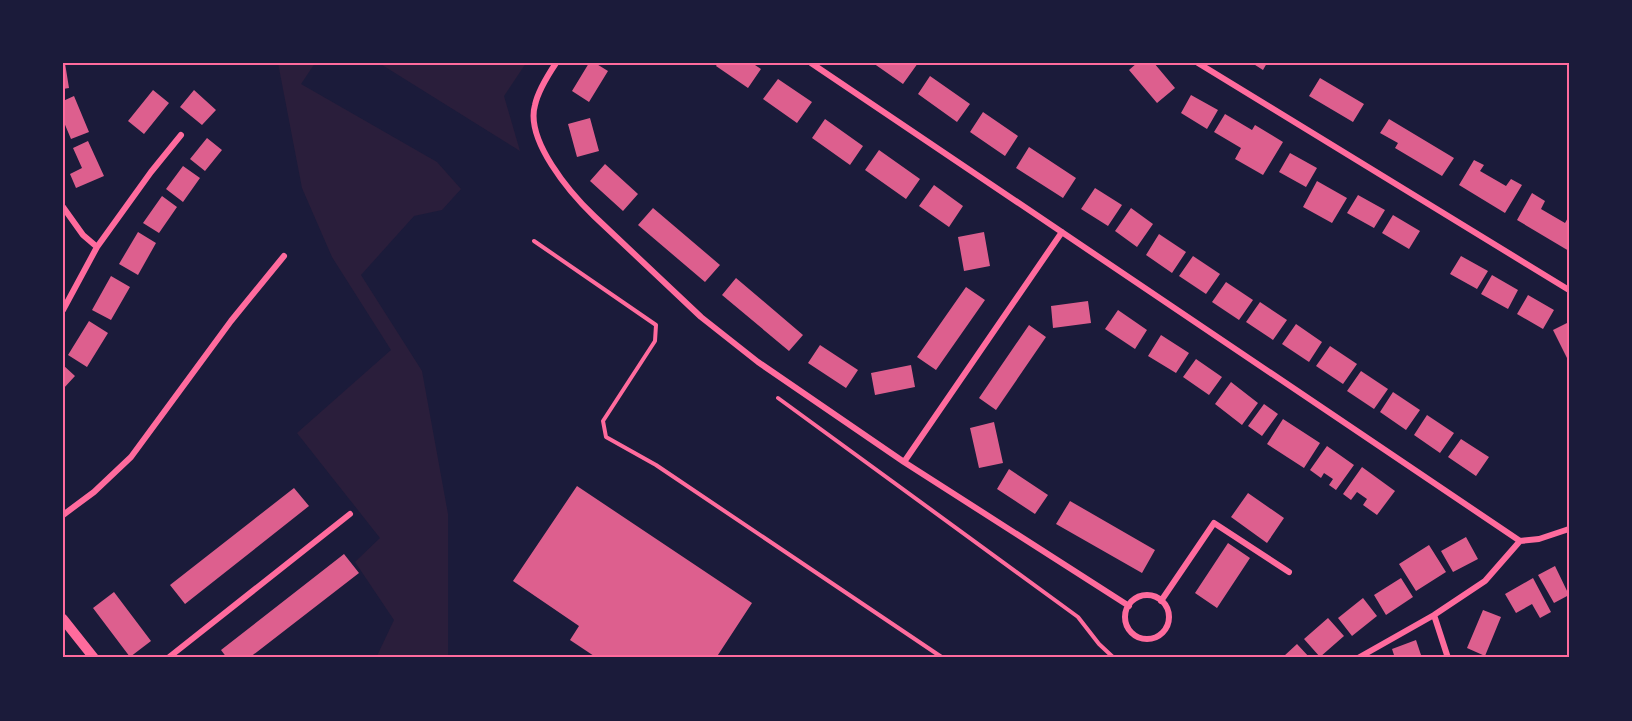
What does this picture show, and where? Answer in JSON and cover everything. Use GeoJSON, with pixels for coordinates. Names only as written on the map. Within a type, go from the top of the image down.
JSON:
{"type":"FeatureCollection","features":[{"type":"Feature","properties":{"kind":"street"},"geometry":{"type":"LineString","coordinates":[[556,63],[534,105],[534,126],[547,158],[580,203],[701,317],[758,362],[904,462],[1129,606]]}},
{"type":"Feature","properties":{"kind":"street"},"geometry":{"type":"LineString","coordinates":[[811,63],[1520,541],[1539,539],[1569,529]]}},
{"type":"Feature","properties":{"kind":"street"},"geometry":{"type":"LineString","coordinates":[[1198,63],[1569,290]]}},
{"type":"Feature","properties":{"kind":"street"},"geometry":{"type":"LineString","coordinates":[[63,310],[97,247],[151,171],[181,135]]}},
{"type":"Feature","properties":{"kind":"street"},"geometry":{"type":"LineString","coordinates":[[63,207],[83,235],[97,247]]}},
{"type":"Feature","properties":{"kind":"street"},"geometry":{"type":"LineString","coordinates":[[904,462],[1062,232]]}},
{"type":"Feature","properties":{"kind":"street"},"geometry":{"type":"LineString","coordinates":[[63,515],[94,492],[131,457],[231,321],[284,256]]}},
{"type":"Feature","properties":{"kind":"street"},"geometry":{"type":"LineString","coordinates":[[168,658],[350,514]]}},
{"type":"Feature","properties":{"kind":"street"},"geometry":{"type":"LineString","coordinates":[[1161,601],[1214,523],[1289,572]]}},
{"type":"Feature","properties":{"kind":"street"},"geometry":{"type":"LineString","coordinates":[[1358,658],[1434,615],[1485,581],[1520,541]]}},
{"type":"Feature","properties":{"kind":"street"},"geometry":{"type":"LineString","coordinates":[[1147,596],[1161,601],[1166,606],[1169,620],[1163,633],[1150,639],[1137,637],[1131,632],[1125,620],[1129,606],[1134,600],[1147,596]]}},
{"type":"Feature","properties":{"kind":"street"},"geometry":{"type":"LineString","coordinates":[[1434,615],[1448,658]]}},
{"type":"Feature","properties":{"kind":"street"},"geometry":{"type":"LineString","coordinates":[[63,619],[94,658]]}},
{"type":"Feature","properties":{"kind":"lane"},"geometry":{"type":"LineString","coordinates":[[534,241],[656,325],[655,341],[603,421],[606,437],[656,465],[943,658]]}},
{"type":"Feature","properties":{"kind":"path"},"geometry":{"type":"LineString","coordinates":[[778,398],[1078,617],[1099,644],[1114,658]]}},
{"type":"Feature","properties":{"kind":"shaded area"},"geometry":{"type":"Polygon","coordinates":[[[278,63],[315,63],[301,84],[437,162],[461,189],[442,210],[414,216],[361,275],[422,371],[448,514],[448,658],[376,658],[394,620],[355,562],[380,538],[297,433],[391,350],[332,257],[302,188],[278,63]]]}},
{"type":"Feature","properties":{"kind":"shaded area"},"geometry":{"type":"Polygon","coordinates":[[[379,63],[526,63],[504,96],[520,151],[379,63]]]}},
{"type":"Feature","properties":{"kind":"building"},"geometry":{"type":"Polygon","coordinates":[[[63,63],[65,63],[69,88],[63,89],[63,63]]]}},
{"type":"Feature","properties":{"kind":"building"},"geometry":{"type":"Polygon","coordinates":[[[589,63],[595,63],[608,71],[589,102],[572,91],[589,63]]]}},
{"type":"Feature","properties":{"kind":"building"},"geometry":{"type":"Polygon","coordinates":[[[718,63],[752,63],[761,69],[748,88],[716,66],[718,63]]]}},
{"type":"Feature","properties":{"kind":"building"},"geometry":{"type":"Polygon","coordinates":[[[873,63],[918,63],[903,84],[873,63]]]}},
{"type":"Feature","properties":{"kind":"building"},"geometry":{"type":"Polygon","coordinates":[[[1137,63],[1154,63],[1175,88],[1157,103],[1129,70],[1137,63]]]}},
{"type":"Feature","properties":{"kind":"building"},"geometry":{"type":"Polygon","coordinates":[[[1252,63],[1267,63],[1263,70],[1252,63]]]}},
{"type":"Feature","properties":{"kind":"building"},"geometry":{"type":"Polygon","coordinates":[[[930,76],[970,104],[957,122],[918,94],[930,76]]]}},
{"type":"Feature","properties":{"kind":"building"},"geometry":{"type":"Polygon","coordinates":[[[1320,78],[1364,104],[1353,122],[1309,96],[1320,78]]]}},
{"type":"Feature","properties":{"kind":"building"},"geometry":{"type":"Polygon","coordinates":[[[778,79],[812,102],[797,123],[763,99],[778,79]]]}},
{"type":"Feature","properties":{"kind":"building"},"geometry":{"type":"Polygon","coordinates":[[[153,90],[169,103],[144,134],[128,121],[153,90]]]}},
{"type":"Feature","properties":{"kind":"building"},"geometry":{"type":"Polygon","coordinates":[[[194,90],[216,110],[202,125],[180,107],[194,90]]]}},
{"type":"Feature","properties":{"kind":"building"},"geometry":{"type":"Polygon","coordinates":[[[1191,95],[1218,110],[1207,129],[1181,113],[1191,95]]]}},
{"type":"Feature","properties":{"kind":"building"},"geometry":{"type":"Polygon","coordinates":[[[74,96],[89,132],[71,139],[63,120],[63,101],[74,96]]]}},
{"type":"Feature","properties":{"kind":"building"},"geometry":{"type":"Polygon","coordinates":[[[983,112],[1018,136],[1005,156],[970,132],[983,112]]]}},
{"type":"Feature","properties":{"kind":"building"},"geometry":{"type":"Polygon","coordinates":[[[1225,114],[1252,130],[1255,125],[1283,142],[1263,175],[1235,159],[1241,148],[1214,132],[1225,114]]]}},
{"type":"Feature","properties":{"kind":"building"},"geometry":{"type":"Polygon","coordinates":[[[590,118],[599,151],[577,157],[568,124],[590,118]]]}},
{"type":"Feature","properties":{"kind":"building"},"geometry":{"type":"Polygon","coordinates":[[[825,119],[863,146],[850,165],[812,138],[825,119]]]}},
{"type":"Feature","properties":{"kind":"building"},"geometry":{"type":"Polygon","coordinates":[[[1389,119],[1454,158],[1442,176],[1395,148],[1398,143],[1380,133],[1389,119]]]}},
{"type":"Feature","properties":{"kind":"building"},"geometry":{"type":"Polygon","coordinates":[[[207,138],[222,150],[205,171],[190,159],[207,138]]]}},
{"type":"Feature","properties":{"kind":"building"},"geometry":{"type":"Polygon","coordinates":[[[88,141],[104,176],[76,188],[70,174],[82,168],[73,148],[88,141]]]}},
{"type":"Feature","properties":{"kind":"building"},"geometry":{"type":"Polygon","coordinates":[[[1029,147],[1076,178],[1063,198],[1016,168],[1029,147]]]}},
{"type":"Feature","properties":{"kind":"building"},"geometry":{"type":"Polygon","coordinates":[[[879,150],[920,179],[906,199],[865,170],[879,150]]]}},
{"type":"Feature","properties":{"kind":"building"},"geometry":{"type":"Polygon","coordinates":[[[1290,153],[1317,168],[1306,187],[1279,172],[1290,153]]]}},
{"type":"Feature","properties":{"kind":"building"},"geometry":{"type":"Polygon","coordinates":[[[1474,160],[1484,165],[1480,171],[1506,186],[1511,179],[1522,185],[1505,213],[1459,185],[1474,160]]]}},
{"type":"Feature","properties":{"kind":"building"},"geometry":{"type":"Polygon","coordinates":[[[605,164],[638,194],[623,211],[590,181],[605,164]]]}},
{"type":"Feature","properties":{"kind":"building"},"geometry":{"type":"Polygon","coordinates":[[[183,166],[200,178],[183,202],[166,189],[183,166]]]}},
{"type":"Feature","properties":{"kind":"building"},"geometry":{"type":"Polygon","coordinates":[[[1317,181],[1347,198],[1332,223],[1303,207],[1317,181]]]}},
{"type":"Feature","properties":{"kind":"building"},"geometry":{"type":"Polygon","coordinates":[[[934,185],[963,206],[949,227],[919,206],[934,185]]]}},
{"type":"Feature","properties":{"kind":"building"},"geometry":{"type":"Polygon","coordinates":[[[1095,188],[1122,205],[1108,226],[1081,209],[1095,188]]]}},
{"type":"Feature","properties":{"kind":"building"},"geometry":{"type":"Polygon","coordinates":[[[1532,193],[1545,201],[1541,209],[1565,223],[1569,216],[1569,251],[1517,220],[1532,193]]]}},
{"type":"Feature","properties":{"kind":"building"},"geometry":{"type":"Polygon","coordinates":[[[1358,195],[1385,210],[1374,228],[1347,213],[1358,195]]]}},
{"type":"Feature","properties":{"kind":"building"},"geometry":{"type":"Polygon","coordinates":[[[162,196],[177,207],[159,233],[143,223],[162,196]]]}},
{"type":"Feature","properties":{"kind":"building"},"geometry":{"type":"Polygon","coordinates":[[[653,208],[720,265],[705,282],[638,225],[653,208]]]}},
{"type":"Feature","properties":{"kind":"building"},"geometry":{"type":"Polygon","coordinates":[[[1131,208],[1153,224],[1137,247],[1115,231],[1131,208]]]}},
{"type":"Feature","properties":{"kind":"building"},"geometry":{"type":"Polygon","coordinates":[[[1393,215],[1420,231],[1409,249],[1382,233],[1393,215]]]}},
{"type":"Feature","properties":{"kind":"building"},"geometry":{"type":"Polygon","coordinates":[[[138,232],[156,243],[138,275],[119,264],[138,232]]]}},
{"type":"Feature","properties":{"kind":"building"},"geometry":{"type":"Polygon","coordinates":[[[984,232],[990,266],[964,271],[958,237],[984,232]]]}},
{"type":"Feature","properties":{"kind":"building"},"geometry":{"type":"Polygon","coordinates":[[[1159,234],[1186,252],[1172,273],[1146,255],[1159,234]]]}},
{"type":"Feature","properties":{"kind":"building"},"geometry":{"type":"Polygon","coordinates":[[[1193,256],[1220,274],[1206,294],[1179,276],[1193,256]]]}},
{"type":"Feature","properties":{"kind":"building"},"geometry":{"type":"Polygon","coordinates":[[[1461,256],[1488,271],[1477,289],[1450,274],[1461,256]]]}},
{"type":"Feature","properties":{"kind":"building"},"geometry":{"type":"Polygon","coordinates":[[[1492,275],[1518,290],[1508,309],[1481,294],[1492,275]]]}},
{"type":"Feature","properties":{"kind":"building"},"geometry":{"type":"Polygon","coordinates":[[[111,276],[130,287],[111,320],[92,310],[111,276]]]}},
{"type":"Feature","properties":{"kind":"building"},"geometry":{"type":"Polygon","coordinates":[[[736,278],[803,335],[789,351],[722,295],[736,278]]]}},
{"type":"Feature","properties":{"kind":"building"},"geometry":{"type":"Polygon","coordinates":[[[1226,282],[1253,300],[1239,320],[1212,302],[1226,282]]]}},
{"type":"Feature","properties":{"kind":"building"},"geometry":{"type":"Polygon","coordinates":[[[966,287],[985,300],[936,370],[917,357],[966,287]]]}},
{"type":"Feature","properties":{"kind":"building"},"geometry":{"type":"Polygon","coordinates":[[[1528,295],[1554,310],[1543,329],[1517,314],[1528,295]]]}},
{"type":"Feature","properties":{"kind":"building"},"geometry":{"type":"Polygon","coordinates":[[[1088,301],[1091,323],[1053,328],[1051,306],[1088,301]]]}},
{"type":"Feature","properties":{"kind":"building"},"geometry":{"type":"Polygon","coordinates":[[[1260,302],[1287,320],[1273,340],[1246,322],[1260,302]]]}},
{"type":"Feature","properties":{"kind":"building"},"geometry":{"type":"Polygon","coordinates":[[[1118,310],[1147,330],[1135,349],[1105,329],[1118,310]]]}},
{"type":"Feature","properties":{"kind":"building"},"geometry":{"type":"Polygon","coordinates":[[[89,321],[108,333],[87,367],[68,355],[89,321]]]}},
{"type":"Feature","properties":{"kind":"building"},"geometry":{"type":"Polygon","coordinates":[[[1569,322],[1569,357],[1567,358],[1553,330],[1569,322]]]}},
{"type":"Feature","properties":{"kind":"building"},"geometry":{"type":"Polygon","coordinates":[[[1296,324],[1322,342],[1309,362],[1282,344],[1296,324]]]}},
{"type":"Feature","properties":{"kind":"building"},"geometry":{"type":"Polygon","coordinates":[[[1029,325],[1046,337],[996,410],[979,398],[1029,325]]]}},
{"type":"Feature","properties":{"kind":"building"},"geometry":{"type":"Polygon","coordinates":[[[1161,335],[1189,353],[1176,373],[1148,356],[1161,335]]]}},
{"type":"Feature","properties":{"kind":"building"},"geometry":{"type":"Polygon","coordinates":[[[820,345],[858,370],[846,388],[808,363],[820,345]]]}},
{"type":"Feature","properties":{"kind":"building"},"geometry":{"type":"Polygon","coordinates":[[[1330,346],[1357,364],[1343,384],[1316,366],[1330,346]]]}},
{"type":"Feature","properties":{"kind":"building"},"geometry":{"type":"Polygon","coordinates":[[[1196,359],[1222,377],[1209,395],[1183,377],[1196,359]]]}},
{"type":"Feature","properties":{"kind":"building"},"geometry":{"type":"Polygon","coordinates":[[[63,365],[75,376],[63,389],[63,365]]]}},
{"type":"Feature","properties":{"kind":"building"},"geometry":{"type":"Polygon","coordinates":[[[911,365],[915,387],[875,395],[871,373],[911,365]]]}},
{"type":"Feature","properties":{"kind":"building"},"geometry":{"type":"Polygon","coordinates":[[[1361,371],[1388,389],[1374,409],[1347,391],[1361,371]]]}},
{"type":"Feature","properties":{"kind":"building"},"geometry":{"type":"Polygon","coordinates":[[[1231,382],[1258,403],[1242,425],[1215,404],[1231,382]]]}},
{"type":"Feature","properties":{"kind":"building"},"geometry":{"type":"Polygon","coordinates":[[[1393,392],[1420,410],[1406,430],[1380,412],[1393,392]]]}},
{"type":"Feature","properties":{"kind":"building"},"geometry":{"type":"Polygon","coordinates":[[[1264,404],[1278,414],[1262,436],[1248,426],[1264,404]]]}},
{"type":"Feature","properties":{"kind":"building"},"geometry":{"type":"Polygon","coordinates":[[[1427,415],[1454,433],[1440,453],[1414,435],[1427,415]]]}},
{"type":"Feature","properties":{"kind":"building"},"geometry":{"type":"Polygon","coordinates":[[[1283,419],[1320,443],[1304,468],[1267,444],[1283,419]]]}},
{"type":"Feature","properties":{"kind":"building"},"geometry":{"type":"Polygon","coordinates":[[[994,422],[1003,463],[979,468],[970,428],[994,422]]]}},
{"type":"Feature","properties":{"kind":"building"},"geometry":{"type":"Polygon","coordinates":[[[1461,439],[1489,457],[1476,476],[1448,457],[1461,439]]]}},
{"type":"Feature","properties":{"kind":"building"},"geometry":{"type":"Polygon","coordinates":[[[1327,446],[1354,465],[1336,490],[1329,485],[1333,479],[1324,473],[1321,478],[1310,470],[1327,446]]]}},
{"type":"Feature","properties":{"kind":"building"},"geometry":{"type":"Polygon","coordinates":[[[1362,467],[1395,491],[1377,515],[1363,505],[1367,499],[1357,492],[1351,500],[1343,494],[1362,467]]]}},
{"type":"Feature","properties":{"kind":"building"},"geometry":{"type":"Polygon","coordinates":[[[1009,469],[1048,495],[1035,514],[997,489],[1009,469]]]}},
{"type":"Feature","properties":{"kind":"building"},"geometry":{"type":"Polygon","coordinates":[[[577,486],[752,603],[716,658],[597,658],[570,640],[579,626],[513,581],[577,486]]]}},
{"type":"Feature","properties":{"kind":"building"},"geometry":{"type":"Polygon","coordinates":[[[294,488],[309,506],[185,604],[170,585],[294,488]]]}},
{"type":"Feature","properties":{"kind":"building"},"geometry":{"type":"Polygon","coordinates":[[[1248,493],[1284,518],[1267,543],[1231,517],[1248,493]]]}},
{"type":"Feature","properties":{"kind":"building"},"geometry":{"type":"Polygon","coordinates":[[[1070,501],[1155,550],[1142,573],[1056,524],[1070,501]]]}},
{"type":"Feature","properties":{"kind":"building"},"geometry":{"type":"Polygon","coordinates":[[[1466,537],[1478,559],[1453,572],[1441,551],[1466,537]]]}},
{"type":"Feature","properties":{"kind":"building"},"geometry":{"type":"Polygon","coordinates":[[[1228,543],[1250,558],[1217,608],[1195,593],[1228,543]]]}},
{"type":"Feature","properties":{"kind":"building"},"geometry":{"type":"Polygon","coordinates":[[[1429,545],[1446,572],[1416,591],[1399,564],[1429,545]]]}},
{"type":"Feature","properties":{"kind":"building"},"geometry":{"type":"Polygon","coordinates":[[[344,554],[359,573],[249,658],[227,658],[221,650],[344,554]]]}},
{"type":"Feature","properties":{"kind":"building"},"geometry":{"type":"Polygon","coordinates":[[[1555,566],[1569,595],[1554,603],[1538,575],[1555,566]]]}},
{"type":"Feature","properties":{"kind":"building"},"geometry":{"type":"Polygon","coordinates":[[[1401,578],[1413,597],[1386,615],[1374,595],[1401,578]]]}},
{"type":"Feature","properties":{"kind":"building"},"geometry":{"type":"Polygon","coordinates":[[[1533,578],[1551,612],[1540,618],[1532,604],[1516,613],[1505,594],[1533,578]]]}},
{"type":"Feature","properties":{"kind":"building"},"geometry":{"type":"Polygon","coordinates":[[[114,592],[151,641],[130,657],[93,608],[114,592]]]}},
{"type":"Feature","properties":{"kind":"building"},"geometry":{"type":"Polygon","coordinates":[[[1363,598],[1377,616],[1352,636],[1338,618],[1363,598]]]}},
{"type":"Feature","properties":{"kind":"building"},"geometry":{"type":"Polygon","coordinates":[[[1483,610],[1501,617],[1485,656],[1467,648],[1483,610]]]}},
{"type":"Feature","properties":{"kind":"building"},"geometry":{"type":"Polygon","coordinates":[[[1328,618],[1344,636],[1320,657],[1304,639],[1328,618]]]}},
{"type":"Feature","properties":{"kind":"building"},"geometry":{"type":"Polygon","coordinates":[[[1416,640],[1422,658],[1395,658],[1392,649],[1416,640]]]}},
{"type":"Feature","properties":{"kind":"building"},"geometry":{"type":"Polygon","coordinates":[[[1297,644],[1310,658],[1284,656],[1297,644]]]}}]}
